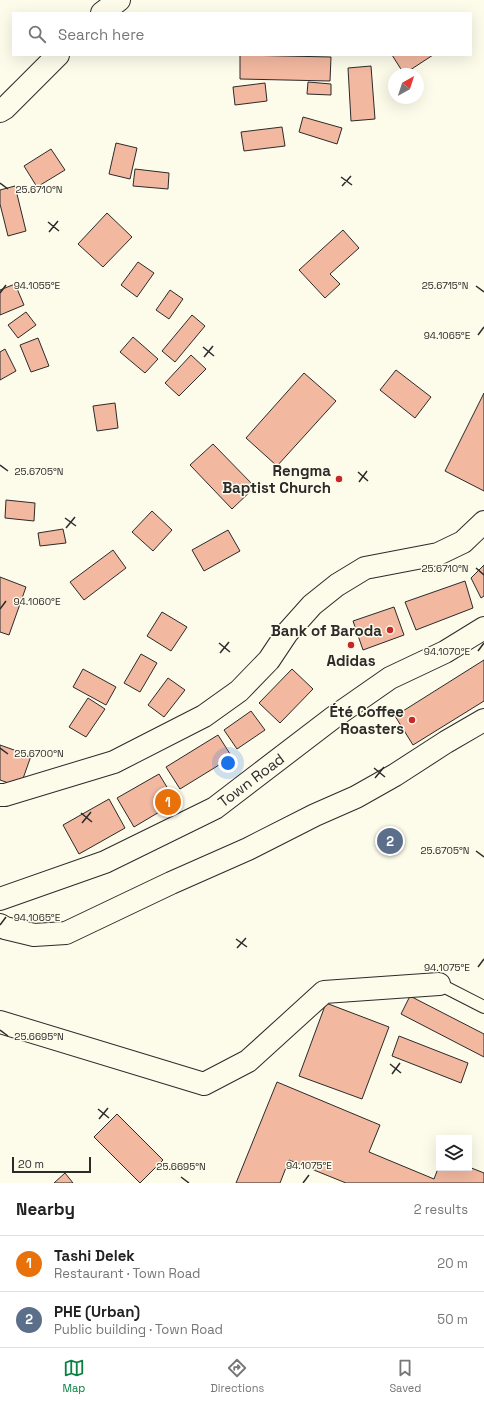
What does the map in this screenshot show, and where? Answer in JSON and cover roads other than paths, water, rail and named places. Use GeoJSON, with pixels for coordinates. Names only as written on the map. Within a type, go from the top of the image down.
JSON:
{"type":"FeatureCollection","features":[{"type":"Feature","properties":{"kind":"main road"},"geometry":{"type":"LineString","coordinates":[[103,12],[119,0]]}},
{"type":"Feature","properties":{"kind":"main road"},"geometry":{"type":"LineString","coordinates":[[0,111],[57,56]]}},
{"type":"Feature","properties":{"kind":"main road"},"geometry":{"type":"LineString","coordinates":[[0,795],[5,795],[114,762],[204,716],[239,691],[269,660],[287,633],[312,605],[337,584],[365,568],[438,554],[463,542],[484,522]]}},
{"type":"Feature","properties":{"kind":"main road","name":"Town Road"},"geometry":{"type":"LineString","coordinates":[[0,899],[106,862],[215,808],[334,718],[390,678],[445,652],[484,628]]}},
{"type":"Feature","properties":{"kind":"main road"},"geometry":{"type":"LineString","coordinates":[[0,925],[5,928],[34,935],[66,934],[171,883],[248,849],[315,815],[356,797],[395,775],[446,742],[484,720]]}},
{"type":"Feature","properties":{"kind":"main road"},"geometry":{"type":"LineString","coordinates":[[0,1022],[204,1084],[248,1061],[324,992],[439,984]]}},
{"type":"Feature","properties":{"kind":"lane"},"geometry":{"type":"LineString","coordinates":[[439,984],[484,1007]]}},
{"type":"Feature","properties":{"kind":"place","name":"Rengma Baptist Church"},"geometry":{"type":"Point","coordinates":[339,479]}},
{"type":"Feature","properties":{"kind":"place","name":"Bank of Baroda"},"geometry":{"type":"Point","coordinates":[390,630]}},
{"type":"Feature","properties":{"kind":"place","name":"Adidas"},"geometry":{"type":"Point","coordinates":[351,645]}},
{"type":"Feature","properties":{"kind":"place","name":"Été Coffee Roasters"},"geometry":{"type":"Point","coordinates":[412,720]}},
{"type":"Feature","properties":{"kind":"place","name":"Tashi Delek"},"geometry":{"type":"Point","coordinates":[168,802]}},
{"type":"Feature","properties":{"kind":"place","name":"PHE (Urban)"},"geometry":{"type":"Point","coordinates":[390,841]}}]}
